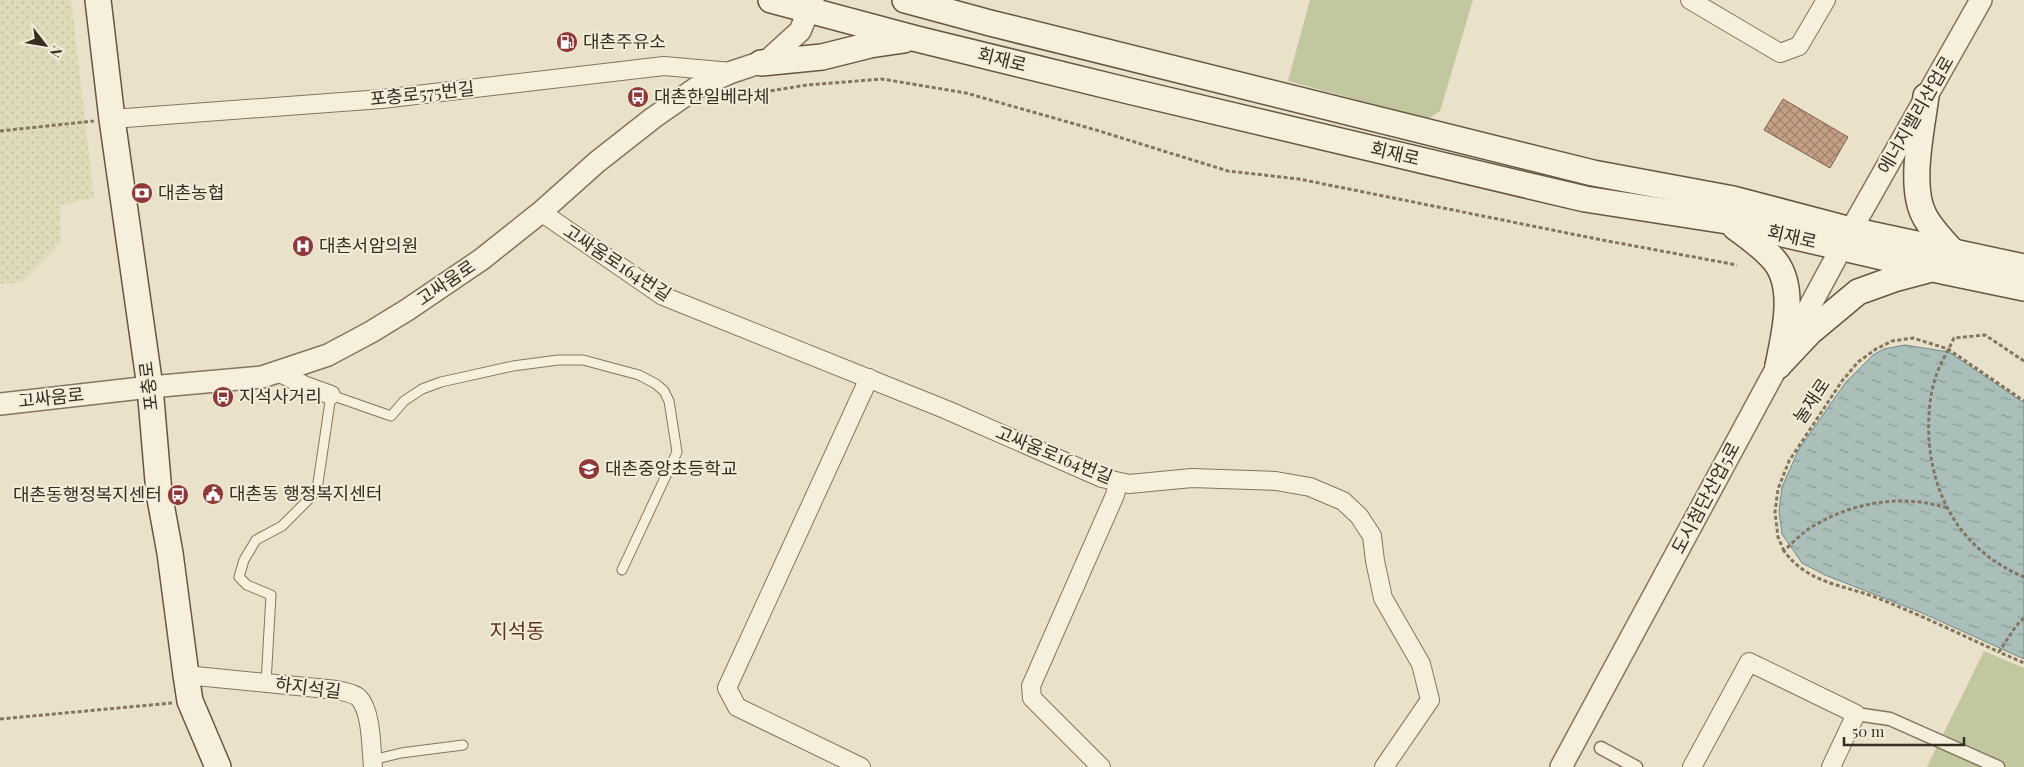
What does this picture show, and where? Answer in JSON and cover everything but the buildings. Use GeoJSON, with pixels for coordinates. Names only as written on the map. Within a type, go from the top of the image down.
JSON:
{"type":"FeatureCollection","features":[{"type":"Feature","properties":{"kind":"main road","name":"포충로"},"geometry":{"type":"LineString","coordinates":[[98,0],[112,119],[150,387],[159,493],[170,553],[190,701],[218,767]]}},
{"type":"Feature","properties":{"kind":"main road","name":"회재로"},"geometry":{"type":"LineString","coordinates":[[771,0],[811,5],[917,39],[1585,199],[1846,239],[1954,253],[2024,267]]}},
{"type":"Feature","properties":{"kind":"main road","name":"회재로"},"geometry":{"type":"LineString","coordinates":[[905,0],[990,23],[1593,173],[1733,199],[1933,269],[2024,288]]}},
{"type":"Feature","properties":{"kind":"main road"},"geometry":{"type":"LineString","coordinates":[[761,62],[822,57],[870,45],[917,39]]}},
{"type":"Feature","properties":{"kind":"main road"},"geometry":{"type":"LineString","coordinates":[[1926,96],[1916,173],[1917,197],[1924,217],[1954,253]]}},
{"type":"Feature","properties":{"kind":"main road"},"geometry":{"type":"LineString","coordinates":[[1727,221],[1756,242],[1775,261],[1784,280],[1787,320],[1778,366]]}},
{"type":"Feature","properties":{"kind":"main road"},"geometry":{"type":"LineString","coordinates":[[1778,366],[1810,332],[1858,292],[1894,279],[1933,269]]}},
{"type":"Feature","properties":{"kind":"street"},"geometry":{"type":"LineString","coordinates":[[1690,0],[1780,53],[1799,46],[1826,0]]}},
{"type":"Feature","properties":{"kind":"street","name":"에너지밸리산업로"},"geometry":{"type":"LineString","coordinates":[[1846,239],[1981,0]]}},
{"type":"Feature","properties":{"kind":"street","name":"고싸움로"},"geometry":{"type":"LineString","coordinates":[[0,404],[150,387],[262,377],[328,355],[371,332],[474,265],[541,212],[597,162],[653,118],[696,88],[732,72],[768,60],[800,31],[811,5]]}},
{"type":"Feature","properties":{"kind":"street","name":"포충로575번길"},"geometry":{"type":"LineString","coordinates":[[112,119],[382,99],[664,66],[732,72]]}},
{"type":"Feature","properties":{"kind":"street","name":"고싸움로164번길"},"geometry":{"type":"LineString","coordinates":[[541,212],[663,296],[947,410],[1081,470],[1129,484],[1192,478],[1276,481],[1310,487],[1343,502],[1360,516],[1372,536],[1383,598],[1421,664],[1430,700],[1384,767]]}},
{"type":"Feature","properties":{"kind":"street","name":"도시첨단산업5로"},"geometry":{"type":"LineString","coordinates":[[1561,767],[1846,239]]}},
{"type":"Feature","properties":{"kind":"street"},"geometry":{"type":"LineString","coordinates":[[278,372],[306,386],[331,395]]}},
{"type":"Feature","properties":{"kind":"street"},"geometry":{"type":"LineString","coordinates":[[861,767],[834,761],[737,706],[727,688],[868,378]]}},
{"type":"Feature","properties":{"kind":"street"},"geometry":{"type":"LineString","coordinates":[[1101,767],[1032,698],[1031,686],[1115,495],[1118,482]]}},
{"type":"Feature","properties":{"kind":"street"},"geometry":{"type":"LineString","coordinates":[[1692,767],[1749,662],[1856,714],[1890,719],[1998,767]]}},
{"type":"Feature","properties":{"kind":"street","name":"하지석길"},"geometry":{"type":"LineString","coordinates":[[186,675],[337,690],[358,697],[364,706],[369,722],[373,763]]}},
{"type":"Feature","properties":{"kind":"street"},"geometry":{"type":"LineString","coordinates":[[1832,767],[1856,714]]}},
{"type":"Feature","properties":{"kind":"street"},"geometry":{"type":"LineString","coordinates":[[1600,748],[1636,767]]}},
{"type":"Feature","properties":{"kind":"lane"},"geometry":{"type":"LineString","coordinates":[[266,683],[272,595],[242,583],[239,577],[241,569],[256,540],[282,526],[315,492],[331,395],[391,416],[404,400],[422,389],[441,382],[513,366],[558,360],[583,360],[597,363],[639,375],[656,384],[664,390],[669,401],[677,452],[622,570]]}},
{"type":"Feature","properties":{"kind":"lane"},"geometry":{"type":"LineString","coordinates":[[373,763],[401,753],[463,745]]}},
{"type":"Feature","properties":{"kind":"path"},"geometry":{"type":"LineString","coordinates":[[696,88],[751,94],[807,85],[882,79],[966,93],[1096,130],[1228,171],[1299,179],[1737,265]]}},
{"type":"Feature","properties":{"kind":"path"},"geometry":{"type":"LineString","coordinates":[[0,131],[112,119]]}},
{"type":"Feature","properties":{"kind":"path"},"geometry":{"type":"LineString","coordinates":[[2024,361],[1985,335],[1954,338],[1934,380],[1928,420],[1931,463],[1947,508],[1972,542],[2009,570],[2024,577]]}},
{"type":"Feature","properties":{"kind":"path","name":"눌재로"},"geometry":{"type":"LineString","coordinates":[[2024,401],[1948,350],[1913,338],[1892,342],[1858,362],[1811,426],[1789,462],[1778,490],[1775,512],[1778,537],[1784,550],[1793,563],[1815,578],[1880,599],[2024,663]]}},
{"type":"Feature","properties":{"kind":"path"},"geometry":{"type":"LineString","coordinates":[[1784,550],[1807,531],[1832,516],[1865,505],[1889,501],[1915,501],[1947,508]]}},
{"type":"Feature","properties":{"kind":"path"},"geometry":{"type":"LineString","coordinates":[[1999,652],[2016,626],[2024,618]]}},
{"type":"Feature","properties":{"kind":"path"},"geometry":{"type":"LineString","coordinates":[[0,719],[190,701]]}},
{"type":"Feature","properties":{"kind":"shaded area"},"geometry":{"type":"Polygon","coordinates":[[[0,0],[71,0],[94,198],[60,205],[61,242],[21,282],[0,284],[0,0]]]}},
{"type":"Feature","properties":{"kind":"green space"},"geometry":{"type":"Polygon","coordinates":[[[1310,0],[1473,0],[1440,111],[1428,119],[1288,81],[1310,0]]]}},
{"type":"Feature","properties":{"kind":"green space"},"geometry":{"type":"Polygon","coordinates":[[[1984,651],[2024,668],[2024,767],[1927,767],[1984,651]]]}},
{"type":"Feature","properties":{"kind":"water"},"geometry":{"type":"Polygon","coordinates":[[[1905,345],[1949,352],[2024,403],[2024,659],[1922,613],[1825,575],[1802,563],[1782,534],[1779,511],[1782,487],[1799,449],[1846,382],[1873,355],[1884,349],[1905,345]]]}},
{"type":"Feature","properties":{"kind":"place","name":"대촌주유소"},"geometry":{"type":"Point","coordinates":[567,42]}},
{"type":"Feature","properties":{"kind":"place","name":"대촌한일베라체"},"geometry":{"type":"Point","coordinates":[638,97]}},
{"type":"Feature","properties":{"kind":"place","name":"대촌농협"},"geometry":{"type":"Point","coordinates":[142,193]}},
{"type":"Feature","properties":{"kind":"place","name":"대촌서암의원"},"geometry":{"type":"Point","coordinates":[303,246]}},
{"type":"Feature","properties":{"kind":"place","name":"지석사거리"},"geometry":{"type":"Point","coordinates":[223,397]}},
{"type":"Feature","properties":{"kind":"place","name":"대촌중앙초등학교"},"geometry":{"type":"Point","coordinates":[589,469]}},
{"type":"Feature","properties":{"kind":"place","name":"대촌동 행정복지센터"},"geometry":{"type":"Point","coordinates":[213,494]}},
{"type":"Feature","properties":{"kind":"place","name":"대촌동행정복지센터"},"geometry":{"type":"Point","coordinates":[178,495]}},
{"type":"Feature","properties":{"kind":"district","name":"지석동"},"geometry":{"type":"Point","coordinates":[517,631]}}]}
